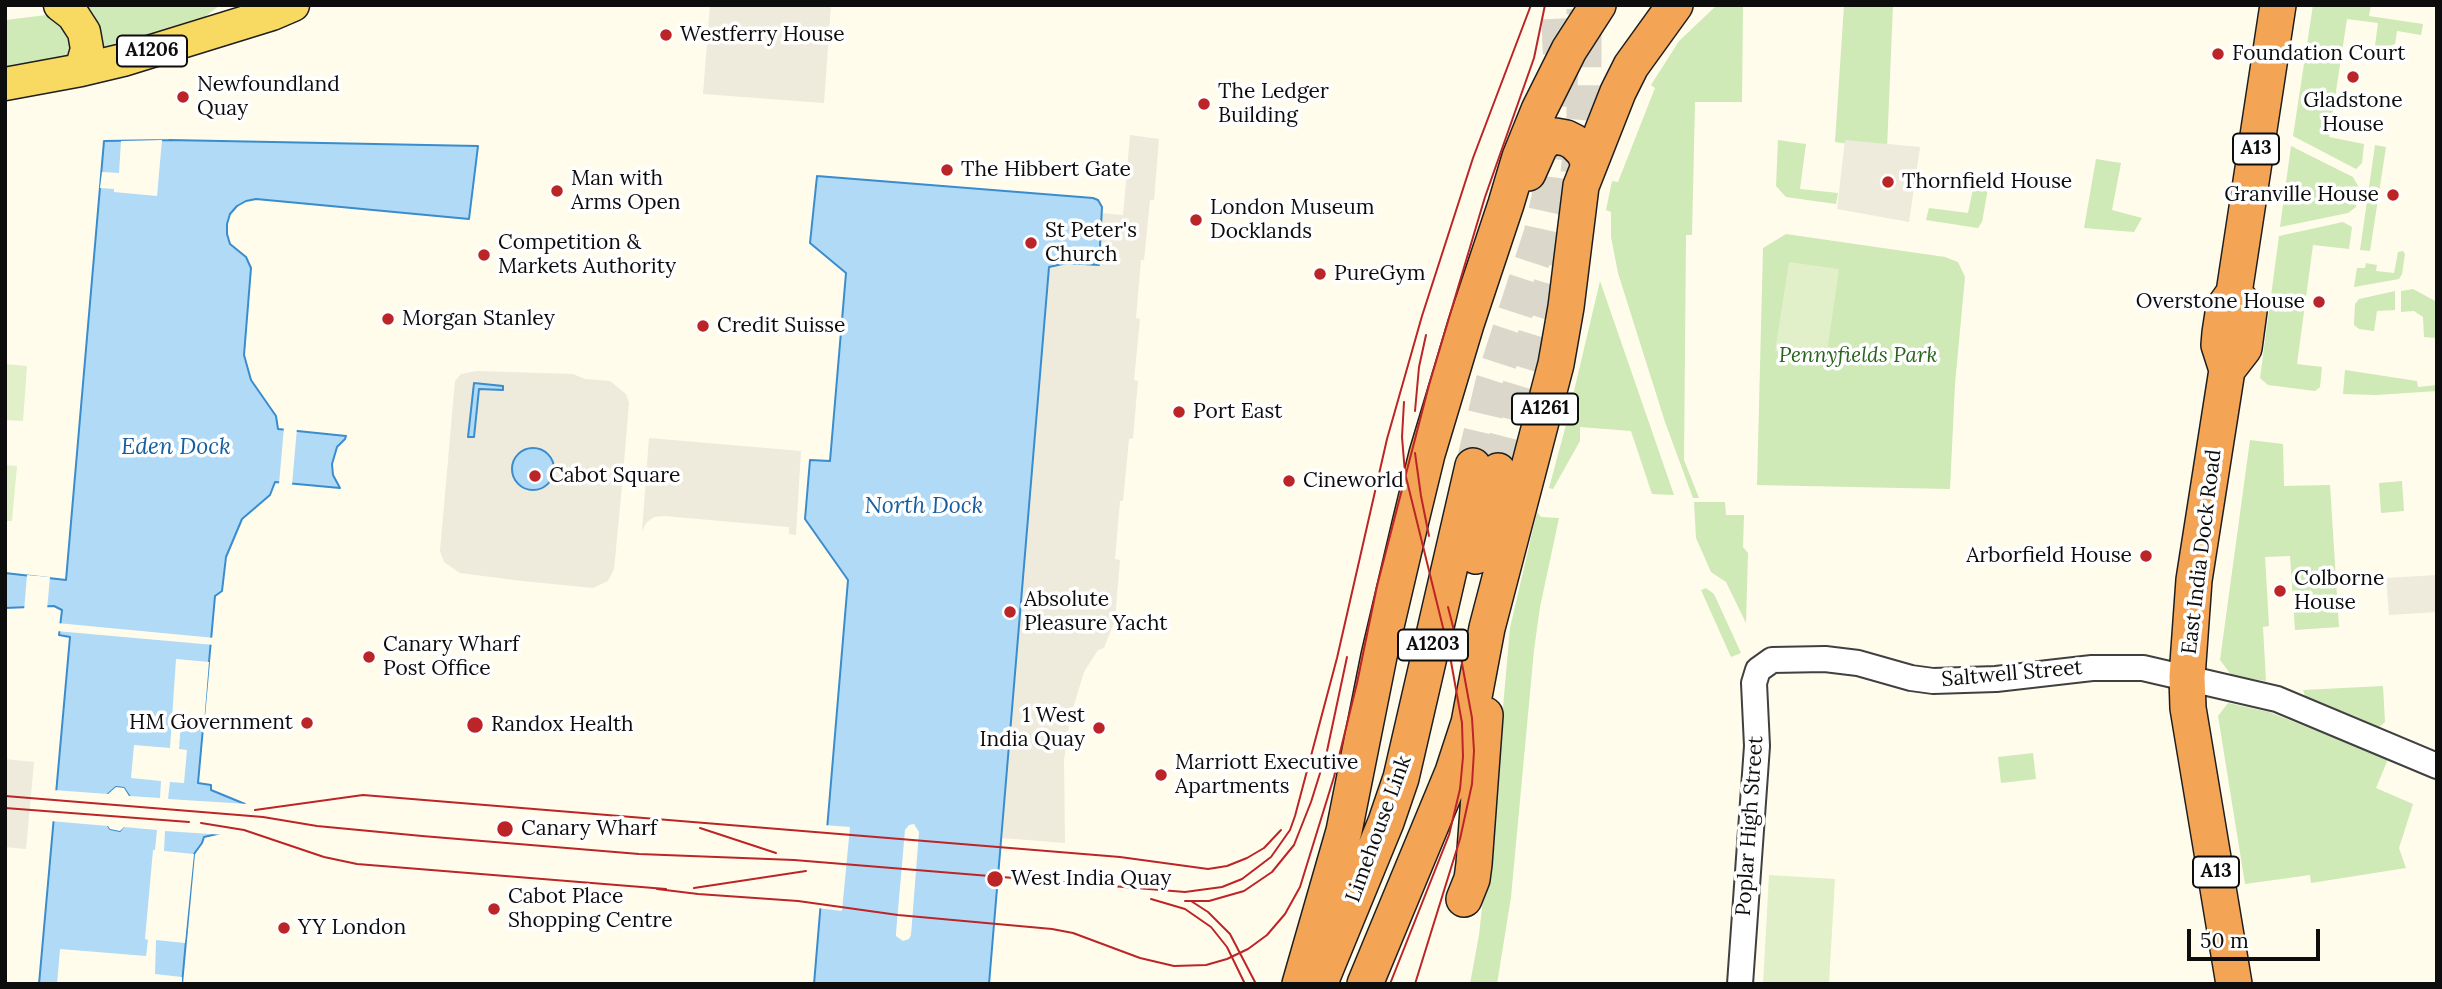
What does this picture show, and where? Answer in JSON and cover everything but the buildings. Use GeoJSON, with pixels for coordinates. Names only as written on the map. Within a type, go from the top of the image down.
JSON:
{"type":"FeatureCollection","features":[{"type":"Feature","properties":{"kind":"highway"},"geometry":{"type":"LineString","coordinates":[[1300,984],[1344,831],[1379,656],[1427,454],[1465,324],[1520,157],[1544,99],[1569,50],[1598,5]]}},
{"type":"Feature","properties":{"kind":"highway","name":"A1261"},"geometry":{"type":"LineString","coordinates":[[1365,984],[1469,723],[1487,628],[1556,364],[1585,175],[1631,66],[1675,5]]}},
{"type":"Feature","properties":{"kind":"highway","name":"East India Dock Road"},"geometry":{"type":"LineString","coordinates":[[2235,984],[2188,708],[2187,677],[2194,580],[2227,370],[2219,345],[2224,307],[2234,293],[2278,5]]}},
{"type":"Feature","properties":{"kind":"highway"},"geometry":{"type":"LineString","coordinates":[[1506,204],[1526,178],[1540,146],[1555,136],[1574,142],[1584,152],[1585,175]]}},
{"type":"Feature","properties":{"kind":"highway","name":"Limehouse Link"},"geometry":{"type":"LineString","coordinates":[[1320,984],[1386,822],[1401,778],[1486,469],[1461,617],[1431,751],[1417,800],[1345,984]]}},
{"type":"Feature","properties":{"kind":"highway"},"geometry":{"type":"LineString","coordinates":[[1400,899],[1421,873],[1431,868],[1444,867],[1454,871],[1465,899],[1472,879],[1489,657],[1487,628]]}},
{"type":"Feature","properties":{"kind":"main road","name":"A1206"},"geometry":{"type":"LineString","coordinates":[[60,5],[73,15],[84,32],[87,49],[81,70]]}},
{"type":"Feature","properties":{"kind":"main road","name":"A1206"},"geometry":{"type":"LineString","coordinates":[[5,84],[81,70],[222,29],[292,5]]}},
{"type":"Feature","properties":{"kind":"street"},"geometry":{"type":"LineString","coordinates":[[222,29],[262,5]]}},
{"type":"Feature","properties":{"kind":"street","name":"Saltwell Street"},"geometry":{"type":"LineString","coordinates":[[1758,670],[1772,660],[1825,659],[1858,663],[1911,678],[1933,681],[1996,679],[2118,667],[2143,668],[2277,699],[2437,766]]}},
{"type":"Feature","properties":{"kind":"street","name":"Poplar High Street"},"geometry":{"type":"LineString","coordinates":[[1740,984],[1757,746],[1754,683],[1758,670]]}},
{"type":"Feature","properties":{"kind":"green space"},"geometry":{"type":"Polygon","coordinates":[[[220,5],[201,20],[96,55],[76,7],[220,5]]]}},
{"type":"Feature","properties":{"kind":"green space"},"geometry":{"type":"Polygon","coordinates":[[[1717,5],[1743,5],[1742,102],[1695,102],[1692,235],[1686,235],[1684,460],[1699,498],[1693,498],[1665,422],[1618,273],[1611,237],[1611,212],[1606,210],[1612,181],[1618,182],[1655,88],[1651,85],[1679,41],[1717,5]]]}},
{"type":"Feature","properties":{"kind":"green space"},"geometry":{"type":"Polygon","coordinates":[[[1844,5],[1893,5],[1887,149],[1835,142],[1844,5]]]}},
{"type":"Feature","properties":{"kind":"green space"},"geometry":{"type":"Polygon","coordinates":[[[2313,5],[2371,5],[2369,16],[2423,24],[2421,35],[2397,31],[2395,44],[2384,48],[2377,61],[2373,61],[2378,23],[2347,19],[2329,137],[2364,144],[2362,163],[2356,169],[2293,136],[2313,5]]]}},
{"type":"Feature","properties":{"kind":"green space"},"geometry":{"type":"Polygon","coordinates":[[[54,16],[71,31],[71,60],[5,72],[5,20],[54,16]]]}},
{"type":"Feature","properties":{"kind":"green space"},"geometry":{"type":"Polygon","coordinates":[[[1778,140],[1806,144],[1800,189],[1838,193],[1836,204],[1786,197],[1776,186],[1778,140]]]}},
{"type":"Feature","properties":{"kind":"green space"},"geometry":{"type":"Polygon","coordinates":[[[2375,145],[2386,147],[2370,251],[2360,250],[2375,145]]]}},
{"type":"Feature","properties":{"kind":"green space"},"geometry":{"type":"Polygon","coordinates":[[[2291,146],[2353,177],[2358,186],[2356,207],[2348,213],[2280,227],[2291,146]]]}},
{"type":"Feature","properties":{"kind":"green space"},"geometry":{"type":"Polygon","coordinates":[[[2096,159],[2121,163],[2112,210],[2142,218],[2134,232],[2084,228],[2096,159]]]}},
{"type":"Feature","properties":{"kind":"green space"},"geometry":{"type":"Polygon","coordinates":[[[1976,174],[1989,183],[1982,222],[1978,228],[1926,220],[1929,208],[1968,213],[1976,174]]]}},
{"type":"Feature","properties":{"kind":"green space"},"geometry":{"type":"Polygon","coordinates":[[[2343,222],[2352,227],[2349,249],[2313,245],[2297,364],[2322,367],[2320,387],[2315,391],[2268,385],[2260,378],[2279,236],[2343,222]]]}},
{"type":"Feature","properties":{"kind":"green space","name":"Pennyfields Park"},"geometry":{"type":"Polygon","coordinates":[[[1786,234],[1945,257],[1958,262],[1965,277],[1955,384],[1950,489],[1757,485],[1763,248],[1786,234]]]}},
{"type":"Feature","properties":{"kind":"green space"},"geometry":{"type":"Polygon","coordinates":[[[2403,251],[2405,254],[2399,279],[2354,287],[2357,268],[2365,268],[2366,263],[2377,265],[2376,271],[2394,273],[2398,252],[2403,251]]]}},
{"type":"Feature","properties":{"kind":"green space"},"geometry":{"type":"Polygon","coordinates":[[[1789,262],[1839,269],[1826,359],[1775,351],[1789,262]]]}},
{"type":"Feature","properties":{"kind":"green space"},"geometry":{"type":"Polygon","coordinates":[[[1600,281],[1674,495],[1652,494],[1631,431],[1580,427],[1580,441],[1553,489],[1549,488],[1600,281]]]}},
{"type":"Feature","properties":{"kind":"green space"},"geometry":{"type":"Polygon","coordinates":[[[2413,289],[2437,302],[2437,338],[2424,337],[2423,317],[2414,311],[2401,312],[2401,291],[2413,289]]]}},
{"type":"Feature","properties":{"kind":"green space"},"geometry":{"type":"Polygon","coordinates":[[[2395,291],[2395,310],[2377,311],[2374,331],[2359,329],[2354,325],[2355,304],[2359,299],[2395,291]]]}},
{"type":"Feature","properties":{"kind":"green space"},"geometry":{"type":"Polygon","coordinates":[[[5,364],[27,366],[23,421],[5,420],[5,364]]]}},
{"type":"Feature","properties":{"kind":"green space"},"geometry":{"type":"Polygon","coordinates":[[[2345,370],[2417,381],[2418,387],[2437,385],[2437,391],[2343,394],[2345,370]]]}},
{"type":"Feature","properties":{"kind":"green space"},"geometry":{"type":"Polygon","coordinates":[[[2250,440],[2283,444],[2284,486],[2330,485],[2339,627],[2295,630],[2290,556],[2265,557],[2269,626],[2263,627],[2266,681],[2232,676],[2220,660],[2250,440]]]}},
{"type":"Feature","properties":{"kind":"green space"},"geometry":{"type":"Polygon","coordinates":[[[5,465],[17,466],[12,521],[5,521],[5,465]]]}},
{"type":"Feature","properties":{"kind":"green space"},"geometry":{"type":"Polygon","coordinates":[[[2402,481],[2404,511],[2381,513],[2379,483],[2402,481]]]}},
{"type":"Feature","properties":{"kind":"green space"},"geometry":{"type":"Polygon","coordinates":[[[1694,502],[1725,502],[1726,515],[1744,515],[1743,547],[1748,553],[1746,623],[1726,582],[1711,572],[1696,538],[1694,502]]]}},
{"type":"Feature","properties":{"kind":"green space"},"geometry":{"type":"Polygon","coordinates":[[[1537,512],[1541,517],[1559,518],[1540,607],[1534,650],[1511,897],[1497,984],[1470,984],[1479,935],[1510,628],[1537,512]]]}},
{"type":"Feature","properties":{"kind":"green space"},"geometry":{"type":"Polygon","coordinates":[[[1706,588],[1714,594],[1741,653],[1731,657],[1701,590],[1706,588]]]}},
{"type":"Feature","properties":{"kind":"green space"},"geometry":{"type":"Polygon","coordinates":[[[2383,686],[2385,722],[2379,727],[2305,696],[2303,690],[2383,686]]]}},
{"type":"Feature","properties":{"kind":"green space"},"geometry":{"type":"Polygon","coordinates":[[[2228,703],[2269,712],[2388,759],[2376,788],[2413,804],[2399,848],[2406,868],[2311,883],[2310,875],[2245,884],[2218,716],[2228,703]]]}},
{"type":"Feature","properties":{"kind":"green space"},"geometry":{"type":"Polygon","coordinates":[[[2033,753],[2036,779],[2001,783],[1998,757],[2033,753]]]}},
{"type":"Feature","properties":{"kind":"green space"},"geometry":{"type":"Polygon","coordinates":[[[1769,875],[1835,879],[1829,984],[1763,984],[1769,875]]]}},
{"type":"Feature","properties":{"kind":"shaded area"},"geometry":{"type":"Polygon","coordinates":[[[710,5],[831,5],[824,103],[703,94],[710,5]]]}},
{"type":"Feature","properties":{"kind":"shaded area"},"geometry":{"type":"Polygon","coordinates":[[[1130,135],[1159,139],[1154,200],[1150,200],[1144,260],[1141,260],[1136,318],[1140,319],[1134,380],[1138,381],[1133,438],[1129,439],[1123,501],[1120,501],[1115,559],[1120,560],[1115,620],[1104,648],[1098,650],[1084,672],[1070,718],[1064,760],[1065,843],[1002,838],[1049,267],[1067,263],[1099,265],[1102,213],[1123,215],[1130,135]]]}},
{"type":"Feature","properties":{"kind":"shaded area"},"geometry":{"type":"Polygon","coordinates":[[[1845,140],[1920,147],[1909,222],[1837,209],[1845,140]]]}},
{"type":"Feature","properties":{"kind":"shaded area","name":"Cabot Square"},"geometry":{"type":"Polygon","coordinates":[[[477,371],[573,374],[585,379],[610,381],[626,394],[629,403],[622,486],[614,569],[608,581],[593,588],[522,581],[460,573],[444,562],[440,551],[455,381],[461,374],[477,371]]]}},
{"type":"Feature","properties":{"kind":"shaded area"},"geometry":{"type":"Polygon","coordinates":[[[649,438],[801,451],[796,535],[789,534],[789,527],[664,516],[654,517],[646,523],[642,531],[649,438]]]}},
{"type":"Feature","properties":{"kind":"shaded area"},"geometry":{"type":"Polygon","coordinates":[[[2437,575],[2437,612],[2389,615],[2386,578],[2437,575]]]}},
{"type":"Feature","properties":{"kind":"shaded area"},"geometry":{"type":"Polygon","coordinates":[[[5,759],[34,762],[26,849],[5,847],[5,759]]]}},
{"type":"Feature","properties":{"kind":"water","name":"Eden Dock"},"geometry":{"type":"Polygon","coordinates":[[[104,141],[478,146],[469,219],[256,199],[237,206],[230,214],[227,234],[230,244],[246,257],[251,268],[244,355],[251,380],[276,416],[278,429],[346,436],[337,447],[332,464],[333,475],[340,488],[275,482],[270,495],[242,519],[226,557],[222,591],[215,596],[198,783],[211,785],[211,790],[245,804],[243,828],[204,837],[194,854],[182,984],[39,984],[70,637],[59,635],[62,610],[54,606],[5,608],[5,573],[66,580],[104,141]],[[116,787],[108,794],[106,822],[110,829],[120,831],[126,823],[130,797],[124,788],[116,787]]]}},
{"type":"Feature","properties":{"kind":"water","name":"North Dock"},"geometry":{"type":"Polygon","coordinates":[[[817,176],[1093,198],[1098,200],[1102,207],[1099,265],[1067,263],[1049,267],[989,984],[814,984],[848,580],[805,519],[810,460],[830,461],[846,273],[810,243],[817,176]]]}},
{"type":"Feature","properties":{"kind":"water"},"geometry":{"type":"Polygon","coordinates":[[[474,383],[503,386],[503,390],[479,389],[474,437],[468,437],[474,383]]]}},
{"type":"Feature","properties":{"kind":"water"},"geometry":{"type":"Polygon","coordinates":[[[533,448],[548,454],[554,469],[548,484],[533,490],[518,484],[512,469],[518,454],[533,448]]]}},
{"type":"Feature","properties":{"kind":"pier"},"geometry":{"type":"Polygon","coordinates":[[[162,140],[157,196],[100,188],[102,172],[119,173],[121,141],[162,140]]]}},
{"type":"Feature","properties":{"kind":"pier"},"geometry":{"type":"Polygon","coordinates":[[[284,427],[297,428],[292,485],[279,484],[284,427]]]}},
{"type":"Feature","properties":{"kind":"pier"},"geometry":{"type":"Polygon","coordinates":[[[27,575],[50,577],[47,610],[24,611],[27,575]]]}},
{"type":"Feature","properties":{"kind":"pier"},"geometry":{"type":"Polygon","coordinates":[[[57,623],[215,638],[212,641],[214,645],[56,631],[57,623]]]}},
{"type":"Feature","properties":{"kind":"pier"},"geometry":{"type":"Polygon","coordinates":[[[176,659],[209,662],[204,723],[181,722],[179,749],[187,750],[184,783],[170,782],[168,799],[248,804],[246,829],[225,835],[165,831],[164,851],[194,854],[185,943],[156,940],[155,974],[182,977],[182,984],[57,984],[60,949],[146,956],[148,940],[145,939],[157,830],[124,827],[120,831],[108,826],[50,821],[53,790],[108,794],[116,787],[124,788],[129,796],[160,798],[161,781],[131,778],[134,745],[170,748],[176,659]],[[117,790],[112,795],[109,821],[112,826],[119,827],[123,822],[126,798],[122,791],[117,790]]]}},
{"type":"Feature","properties":{"kind":"pier"},"geometry":{"type":"Polygon","coordinates":[[[914,824],[919,832],[911,935],[903,941],[896,933],[905,830],[914,824]]]}},
{"type":"Feature","properties":{"kind":"pier"},"geometry":{"type":"Polygon","coordinates":[[[824,825],[850,827],[842,911],[817,908],[824,825]]]}},
{"type":"Feature","properties":{"kind":"tunnel"},"geometry":{"type":"LineString","coordinates":[[1473,466],[1493,382],[1541,234],[1551,188],[1558,131],[1561,66],[1558,5]]}},
{"type":"Feature","properties":{"kind":"tunnel"},"geometry":{"type":"LineString","coordinates":[[1578,173],[1584,116],[1584,9]]}},
{"type":"Feature","properties":{"kind":"tunnel"},"geometry":{"type":"LineString","coordinates":[[1498,471],[1520,386],[1562,248]]}},
{"type":"Feature","properties":{"kind":"tram line"},"geometry":{"type":"LineString","coordinates":[[5,796],[263,817],[317,826],[639,854],[794,860],[1185,892],[1222,887],[1242,879],[1271,857],[1290,830],[1295,816],[1337,658],[1387,439],[1422,316],[1473,158],[1531,5]]}},
{"type":"Feature","properties":{"kind":"tram line"},"geometry":{"type":"LineString","coordinates":[[657,889],[798,901],[898,915],[1052,929],[1073,933],[1140,958],[1174,966],[1206,965],[1227,959],[1248,949],[1267,935],[1285,914],[1300,887],[1334,777],[1377,586],[1429,385],[1485,197],[1534,58],[1545,5]]}},
{"type":"Feature","properties":{"kind":"tram line"},"geometry":{"type":"LineString","coordinates":[[1415,411],[1419,367],[1426,335]]}},
{"type":"Feature","properties":{"kind":"tram line"},"geometry":{"type":"LineString","coordinates":[[1390,984],[1449,835],[1460,789],[1463,757],[1462,723],[1450,656],[1405,473],[1402,437],[1404,402]]}},
{"type":"Feature","properties":{"kind":"tram line"},"geometry":{"type":"LineString","coordinates":[[1415,453],[1429,536]]}},
{"type":"Feature","properties":{"kind":"tram line"},"geometry":{"type":"LineString","coordinates":[[1415,984],[1460,839],[1472,784],[1472,718],[1448,607]]}},
{"type":"Feature","properties":{"kind":"tram line"},"geometry":{"type":"LineString","coordinates":[[1185,901],[1209,901],[1244,891],[1272,872],[1294,845],[1327,751],[1347,657]]}},
{"type":"Feature","properties":{"kind":"tram line"},"geometry":{"type":"LineString","coordinates":[[255,810],[363,795],[1120,857],[1208,869],[1227,866],[1247,858],[1264,848],[1281,830]]}},
{"type":"Feature","properties":{"kind":"tram line"},"geometry":{"type":"LineString","coordinates":[[5,808],[189,822]]}},
{"type":"Feature","properties":{"kind":"tram line"},"geometry":{"type":"LineString","coordinates":[[201,823],[244,830],[324,857],[357,864],[666,889]]}},
{"type":"Feature","properties":{"kind":"tram line"},"geometry":{"type":"LineString","coordinates":[[700,828],[776,853]]}},
{"type":"Feature","properties":{"kind":"tram line"},"geometry":{"type":"LineString","coordinates":[[694,888],[806,871]]}},
{"type":"Feature","properties":{"kind":"tram line"},"geometry":{"type":"LineString","coordinates":[[1151,899],[1185,909],[1211,927],[1227,947],[1245,984]]}},
{"type":"Feature","properties":{"kind":"tram line"},"geometry":{"type":"LineString","coordinates":[[1191,901],[1208,912],[1230,934],[1256,984]]}},
{"type":"Feature","properties":{"kind":"place","name":"Westferry House"},"geometry":{"type":"Point","coordinates":[666,35]}},
{"type":"Feature","properties":{"kind":"place","name":"Foundation Court"},"geometry":{"type":"Point","coordinates":[2218,54]}},
{"type":"Feature","properties":{"kind":"place","name":"Gladstone House"},"geometry":{"type":"Point","coordinates":[2353,77]}},
{"type":"Feature","properties":{"kind":"place","name":"Newfoundland Quay"},"geometry":{"type":"Point","coordinates":[183,97]}},
{"type":"Feature","properties":{"kind":"place","name":"The Ledger Building"},"geometry":{"type":"Point","coordinates":[1204,104]}},
{"type":"Feature","properties":{"kind":"place","name":"The Hibbert Gate"},"geometry":{"type":"Point","coordinates":[947,170]}},
{"type":"Feature","properties":{"kind":"place","name":"Thornfield House"},"geometry":{"type":"Point","coordinates":[1888,182]}},
{"type":"Feature","properties":{"kind":"place","name":"Man with Arms Open"},"geometry":{"type":"Point","coordinates":[557,191]}},
{"type":"Feature","properties":{"kind":"place","name":"Granville House"},"geometry":{"type":"Point","coordinates":[2393,195]}},
{"type":"Feature","properties":{"kind":"place","name":"London Museum Docklands"},"geometry":{"type":"Point","coordinates":[1196,220]}},
{"type":"Feature","properties":{"kind":"place","name":"St Peter's Church"},"geometry":{"type":"Point","coordinates":[1031,243]}},
{"type":"Feature","properties":{"kind":"place","name":"Competition & Markets Authority"},"geometry":{"type":"Point","coordinates":[484,255]}},
{"type":"Feature","properties":{"kind":"place","name":"PureGym"},"geometry":{"type":"Point","coordinates":[1320,274]}},
{"type":"Feature","properties":{"kind":"place","name":"Overstone House"},"geometry":{"type":"Point","coordinates":[2319,302]}},
{"type":"Feature","properties":{"kind":"place","name":"Morgan Stanley"},"geometry":{"type":"Point","coordinates":[388,319]}},
{"type":"Feature","properties":{"kind":"place","name":"Credit Suisse"},"geometry":{"type":"Point","coordinates":[703,326]}},
{"type":"Feature","properties":{"kind":"place","name":"Port East"},"geometry":{"type":"Point","coordinates":[1179,412]}},
{"type":"Feature","properties":{"kind":"place","name":"Cabot Square"},"geometry":{"type":"Point","coordinates":[535,476]}},
{"type":"Feature","properties":{"kind":"place","name":"Cineworld"},"geometry":{"type":"Point","coordinates":[1289,481]}},
{"type":"Feature","properties":{"kind":"place","name":"Arborfield House"},"geometry":{"type":"Point","coordinates":[2146,556]}},
{"type":"Feature","properties":{"kind":"place","name":"Colborne House"},"geometry":{"type":"Point","coordinates":[2280,591]}},
{"type":"Feature","properties":{"kind":"place","name":"Absolute Pleasure Yacht"},"geometry":{"type":"Point","coordinates":[1010,612]}},
{"type":"Feature","properties":{"kind":"place","name":"Canary Wharf Post Office"},"geometry":{"type":"Point","coordinates":[369,657]}},
{"type":"Feature","properties":{"kind":"place","name":"HM Government"},"geometry":{"type":"Point","coordinates":[307,723]}},
{"type":"Feature","properties":{"kind":"place","name":"Randox Health"},"geometry":{"type":"Point","coordinates":[475,725]}},
{"type":"Feature","properties":{"kind":"place","name":"1 West India Quay"},"geometry":{"type":"Point","coordinates":[1099,728]}},
{"type":"Feature","properties":{"kind":"place","name":"Marriott Executive Apartments"},"geometry":{"type":"Point","coordinates":[1161,775]}},
{"type":"Feature","properties":{"kind":"place","name":"Canary Wharf"},"geometry":{"type":"Point","coordinates":[505,829]}},
{"type":"Feature","properties":{"kind":"place","name":"West India Quay"},"geometry":{"type":"Point","coordinates":[995,879]}},
{"type":"Feature","properties":{"kind":"place","name":"Cabot Place Shopping Centre"},"geometry":{"type":"Point","coordinates":[494,909]}},
{"type":"Feature","properties":{"kind":"place","name":"YY London"},"geometry":{"type":"Point","coordinates":[284,928]}}]}
